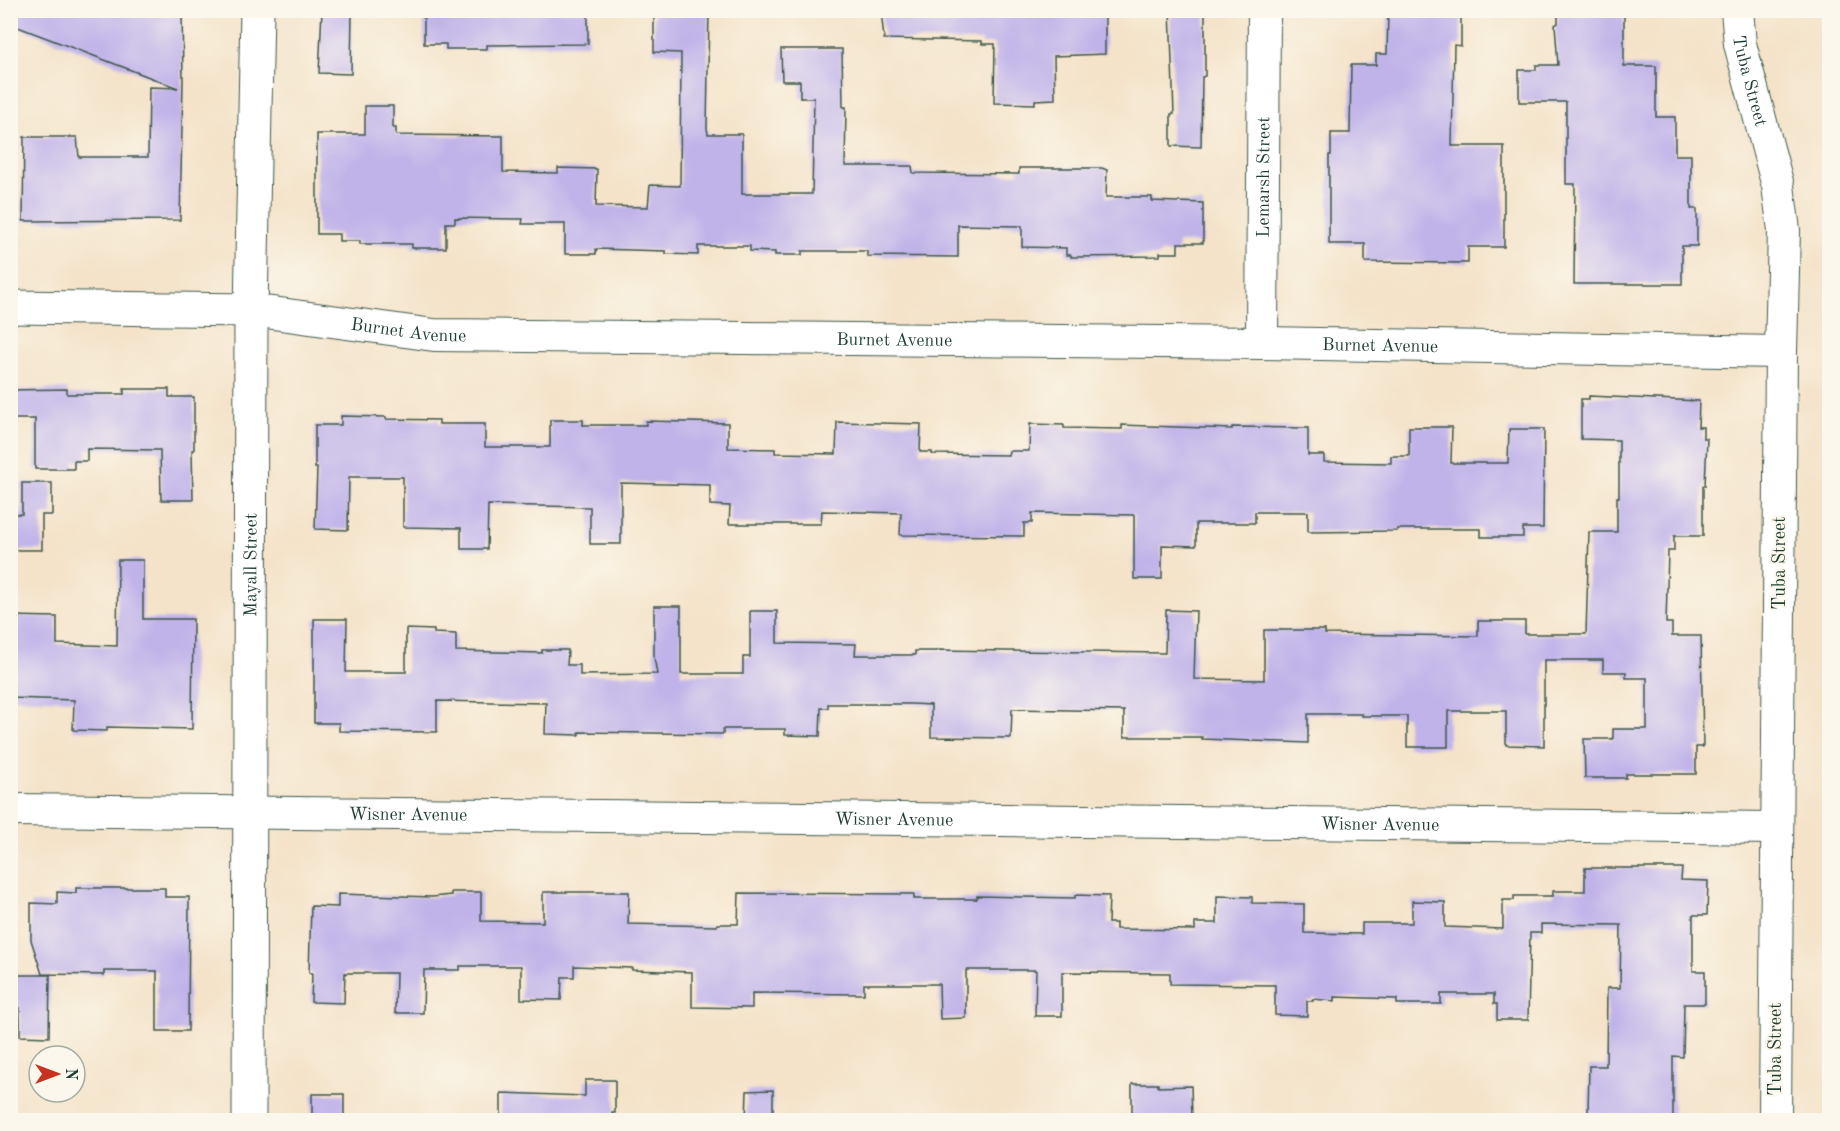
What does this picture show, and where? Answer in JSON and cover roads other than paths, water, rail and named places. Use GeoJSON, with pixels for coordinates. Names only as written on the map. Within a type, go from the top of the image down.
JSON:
{"type":"FeatureCollection","features":[{"type":"Feature","properties":{"kind":"street","name":"Mayall Street"},"geometry":{"type":"LineString","coordinates":[[249,1120],[251,310],[256,10]]}},
{"type":"Feature","properties":{"kind":"street","name":"Lemarsh Street"},"geometry":{"type":"LineString","coordinates":[[1262,343],[1264,10]]}},
{"type":"Feature","properties":{"kind":"street","name":"Tuba Street"},"geometry":{"type":"LineString","coordinates":[[1737,10],[1740,44],[1778,186],[1784,230],[1775,1120]]}},
{"type":"Feature","properties":{"kind":"street","name":"Burnet Avenue"},"geometry":{"type":"LineString","coordinates":[[10,307],[251,310],[434,335],[1262,343],[1781,352]]}},
{"type":"Feature","properties":{"kind":"street","name":"Wisner Avenue"},"geometry":{"type":"LineString","coordinates":[[10,810],[1777,828]]}}]}
